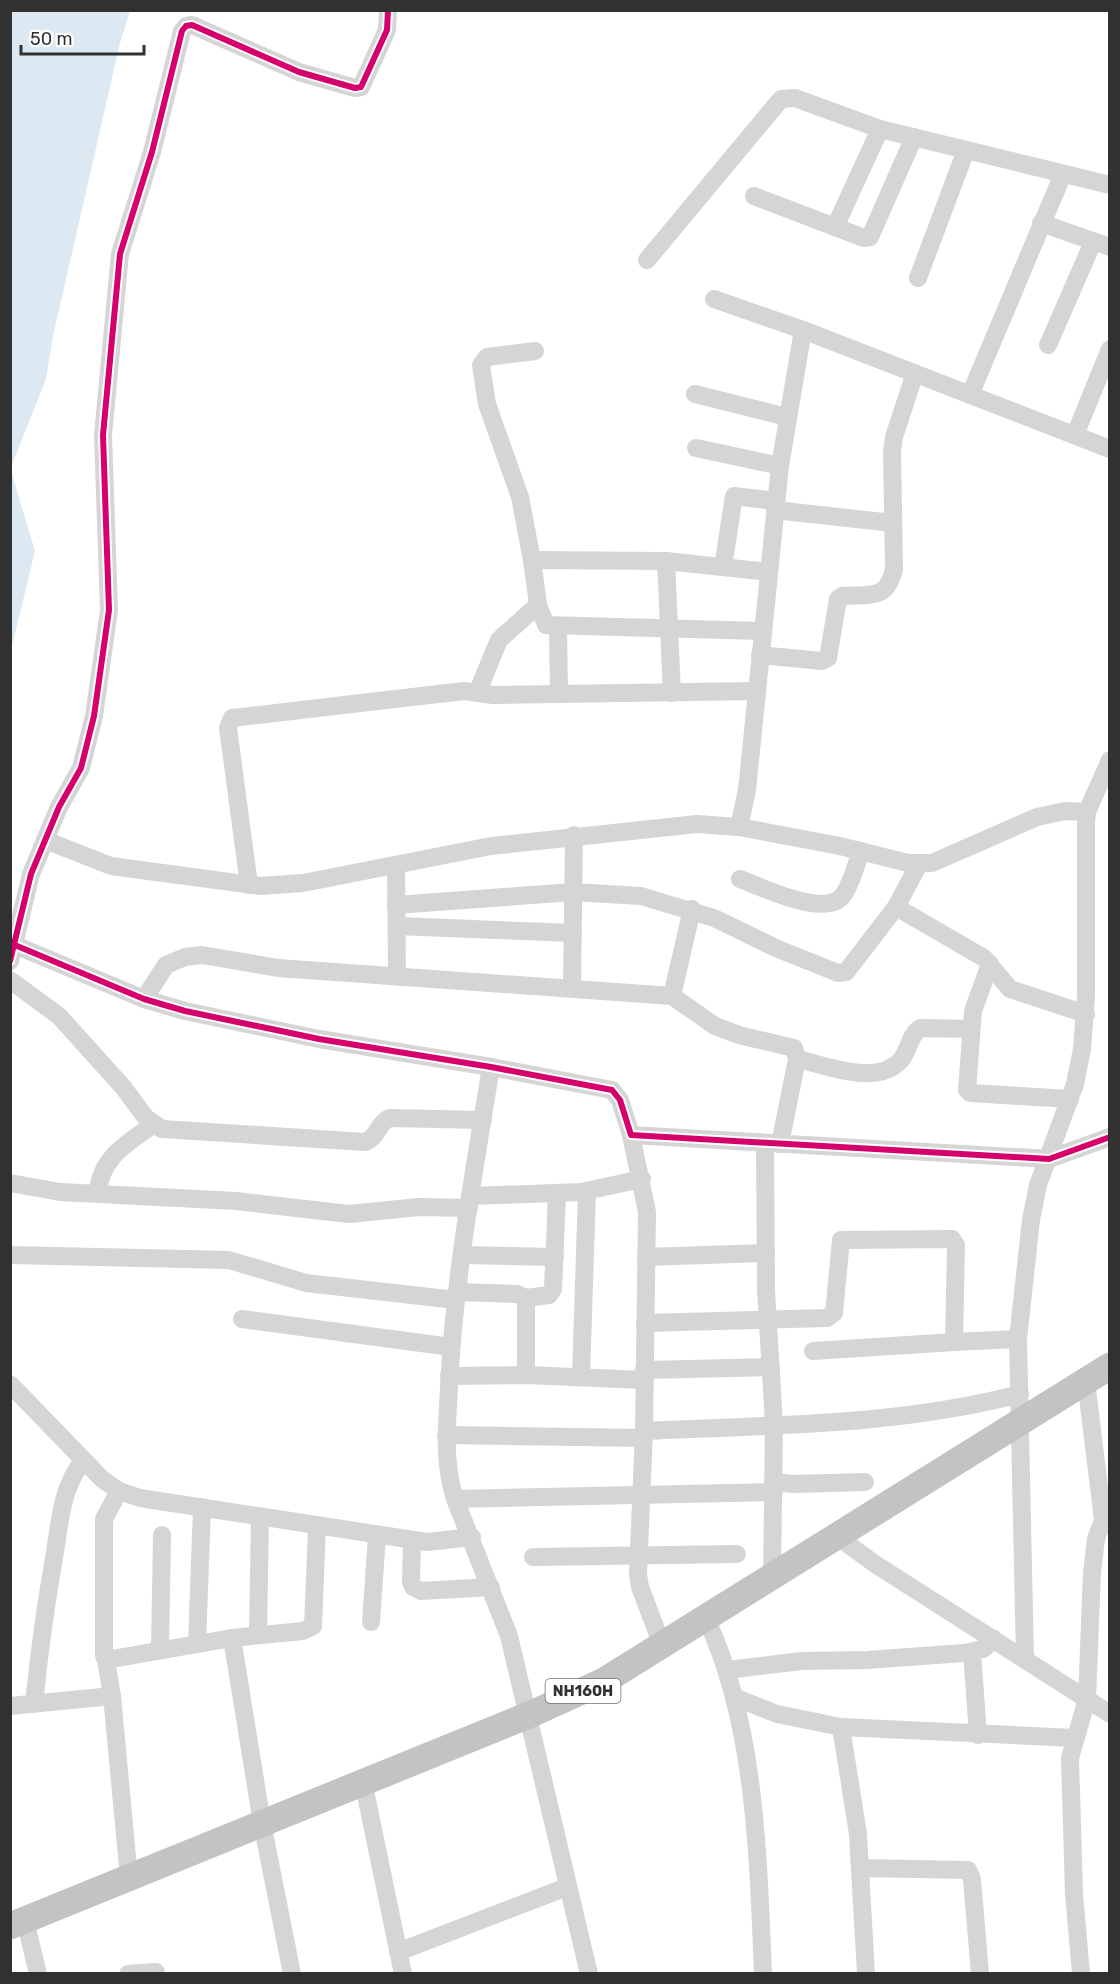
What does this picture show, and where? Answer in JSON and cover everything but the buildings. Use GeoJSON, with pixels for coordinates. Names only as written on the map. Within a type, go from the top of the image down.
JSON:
{"type":"FeatureCollection","features":[{"type":"Feature","properties":{"kind":"highway","name":"NH160H"},"geometry":{"type":"LineString","coordinates":[[18,1923],[529,1715],[604,1681],[1110,1366]]}},
{"type":"Feature","properties":{"kind":"street"},"geometry":{"type":"LineString","coordinates":[[392,12],[387,30],[361,87],[355,88],[299,72],[192,25],[186,26],[182,32],[152,152],[120,254],[103,435],[110,610],[94,716],[81,768],[59,807],[31,874],[12,949],[144,999],[185,1011],[318,1039],[491,1066],[612,1090],[620,1100],[631,1135],[642,1179],[647,1212],[644,1435],[637,1556],[640,1587],[662,1646]]}},
{"type":"Feature","properties":{"kind":"street"},"geometry":{"type":"LineString","coordinates":[[647,260],[781,99],[795,98],[880,129],[1110,185]]}},
{"type":"Feature","properties":{"kind":"street"},"geometry":{"type":"LineString","coordinates":[[835,227],[880,129]]}},
{"type":"Feature","properties":{"kind":"street"},"geometry":{"type":"LineString","coordinates":[[754,196],[864,238],[870,237],[914,138]]}},
{"type":"Feature","properties":{"kind":"street"},"geometry":{"type":"LineString","coordinates":[[918,278],[966,150]]}},
{"type":"Feature","properties":{"kind":"street"},"geometry":{"type":"LineString","coordinates":[[970,395],[1063,174]]}},
{"type":"Feature","properties":{"kind":"street"},"geometry":{"type":"LineString","coordinates":[[1041,223],[1102,244],[1048,345]]}},
{"type":"Feature","properties":{"kind":"street"},"geometry":{"type":"LineString","coordinates":[[714,299],[803,330],[1110,449]]}},
{"type":"Feature","properties":{"kind":"street"},"geometry":{"type":"LineString","coordinates":[[739,827],[747,790],[780,466],[803,330]]}},
{"type":"Feature","properties":{"kind":"street"},"geometry":{"type":"LineString","coordinates":[[1075,435],[1110,349]]}},
{"type":"Feature","properties":{"kind":"street"},"geometry":{"type":"LineString","coordinates":[[535,351],[487,357],[481,364],[487,404],[520,497],[538,605],[546,625],[762,630]]}},
{"type":"Feature","properties":{"kind":"street"},"geometry":{"type":"LineString","coordinates":[[760,655],[822,661],[828,658],[838,599],[842,596],[879,594],[891,583],[894,569],[894,437],[915,373]]}},
{"type":"Feature","properties":{"kind":"street"},"geometry":{"type":"LineString","coordinates":[[695,394],[787,417]]}},
{"type":"Feature","properties":{"kind":"street"},"geometry":{"type":"LineString","coordinates":[[696,448],[780,466]]}},
{"type":"Feature","properties":{"kind":"street"},"geometry":{"type":"LineString","coordinates":[[723,567],[734,496],[776,505],[893,523]]}},
{"type":"Feature","properties":{"kind":"street"},"geometry":{"type":"LineString","coordinates":[[532,560],[666,561],[769,572]]}},
{"type":"Feature","properties":{"kind":"street"},"geometry":{"type":"LineString","coordinates":[[666,561],[672,693]]}},
{"type":"Feature","properties":{"kind":"street"},"geometry":{"type":"LineString","coordinates":[[477,693],[499,640],[538,605]]}},
{"type":"Feature","properties":{"kind":"street"},"geometry":{"type":"LineString","coordinates":[[558,627],[559,694]]}},
{"type":"Feature","properties":{"kind":"street"},"geometry":{"type":"LineString","coordinates":[[249,885],[228,728],[232,718],[449,692],[559,694],[757,691]]}},
{"type":"Feature","properties":{"kind":"street"},"geometry":{"type":"LineString","coordinates":[[1025,1659],[1018,1339],[1031,1220],[1038,1185],[1070,1098],[1082,1049],[1086,1014],[1088,812],[1110,760]]}},
{"type":"Feature","properties":{"kind":"street"},"geometry":{"type":"LineString","coordinates":[[45,840],[111,866],[249,885],[303,883],[491,846],[675,825],[739,827],[919,864],[941,860],[1037,816],[1065,811],[1088,812]]}},
{"type":"Feature","properties":{"kind":"street"},"geometry":{"type":"LineString","coordinates":[[572,987],[574,835]]}},
{"type":"Feature","properties":{"kind":"street"},"geometry":{"type":"LineString","coordinates":[[740,879],[795,900],[821,905],[831,903],[844,895],[861,851]]}},
{"type":"Feature","properties":{"kind":"street"},"geometry":{"type":"LineString","coordinates":[[396,905],[573,892],[641,896],[692,909],[838,973],[846,972],[896,907],[919,864]]}},
{"type":"Feature","properties":{"kind":"street"},"geometry":{"type":"LineString","coordinates":[[396,865],[397,976]]}},
{"type":"Feature","properties":{"kind":"street"},"geometry":{"type":"LineString","coordinates":[[896,907],[971,950],[990,964],[1011,989],[1086,1014]]}},
{"type":"Feature","properties":{"kind":"street"},"geometry":{"type":"LineString","coordinates":[[672,996],[692,909]]}},
{"type":"Feature","properties":{"kind":"street"},"geometry":{"type":"LineString","coordinates":[[397,926],[573,933]]}},
{"type":"Feature","properties":{"kind":"street"},"geometry":{"type":"LineString","coordinates":[[144,999],[166,965],[185,957],[202,955],[278,968],[572,987],[672,996],[715,1026],[739,1035],[794,1048],[796,1059],[772,1143],[766,1253],[774,1424],[772,1577]]}},
{"type":"Feature","properties":{"kind":"street"},"geometry":{"type":"LineString","coordinates":[[990,964],[981,983],[971,1029],[967,1086],[970,1093],[1070,1098]]}},
{"type":"Feature","properties":{"kind":"street"},"geometry":{"type":"LineString","coordinates":[[10,980],[59,1016],[153,1125],[162,1129],[365,1142],[374,1137],[384,1121],[390,1118],[483,1120]]}},
{"type":"Feature","properties":{"kind":"street"},"geometry":{"type":"LineString","coordinates":[[796,1059],[852,1071],[884,1071],[903,1058],[915,1032],[920,1028],[971,1029]]}},
{"type":"Feature","properties":{"kind":"street"},"geometry":{"type":"LineString","coordinates":[[491,1066],[462,1255],[451,1347],[446,1435],[448,1477],[509,1636],[589,1974]]}},
{"type":"Feature","properties":{"kind":"street"},"geometry":{"type":"LineString","coordinates":[[98,1194],[98,1182],[112,1156],[153,1125]]}},
{"type":"Feature","properties":{"kind":"street"},"geometry":{"type":"LineString","coordinates":[[631,1135],[1048,1159],[1110,1137]]}},
{"type":"Feature","properties":{"kind":"street"},"geometry":{"type":"LineString","coordinates":[[10,1183],[42,1190],[236,1202],[349,1214],[587,1191],[642,1179]]}},
{"type":"Feature","properties":{"kind":"street"},"geometry":{"type":"LineString","coordinates":[[582,1377],[587,1191]]}},
{"type":"Feature","properties":{"kind":"street"},"geometry":{"type":"LineString","coordinates":[[10,1255],[229,1260],[306,1283],[457,1296],[517,1294],[526,1298],[549,1295],[553,1289],[556,1194]]}},
{"type":"Feature","properties":{"kind":"street"},"geometry":{"type":"LineString","coordinates":[[645,1323],[832,1316],[841,1240],[952,1239],[956,1245],[954,1342]]}},
{"type":"Feature","properties":{"kind":"street"},"geometry":{"type":"LineString","coordinates":[[646,1257],[766,1253]]}},
{"type":"Feature","properties":{"kind":"street"},"geometry":{"type":"LineString","coordinates":[[462,1255],[555,1257]]}},
{"type":"Feature","properties":{"kind":"street"},"geometry":{"type":"LineString","coordinates":[[526,1298],[526,1375]]}},
{"type":"Feature","properties":{"kind":"street"},"geometry":{"type":"LineString","coordinates":[[242,1318],[451,1347]]}},
{"type":"Feature","properties":{"kind":"street"},"geometry":{"type":"LineString","coordinates":[[813,1351],[1018,1339]]}},
{"type":"Feature","properties":{"kind":"street"},"geometry":{"type":"LineString","coordinates":[[449,1376],[582,1377],[771,1367]]}},
{"type":"Feature","properties":{"kind":"street"},"geometry":{"type":"LineString","coordinates":[[1080,1974],[1074,1893],[1070,1758],[1087,1699],[1092,1572],[1096,1539],[1106,1520],[1086,1381]]}},
{"type":"Feature","properties":{"kind":"street"},"geometry":{"type":"LineString","coordinates":[[10,1384],[49,1422],[83,1461],[119,1491],[140,1498],[377,1536],[447,1541],[472,1537]]}},
{"type":"Feature","properties":{"kind":"street"},"geometry":{"type":"LineString","coordinates":[[446,1435],[644,1435],[774,1424],[855,1421],[945,1410],[1020,1394]]}},
{"type":"Feature","properties":{"kind":"street"},"geometry":{"type":"LineString","coordinates":[[34,1704],[44,1607],[62,1508],[71,1478],[83,1461]]}},
{"type":"Feature","properties":{"kind":"street"},"geometry":{"type":"LineString","coordinates":[[456,1499],[865,1482]]}},
{"type":"Feature","properties":{"kind":"street"},"geometry":{"type":"LineString","coordinates":[[119,1491],[104,1518],[103,1647],[112,1696],[129,1878]]}},
{"type":"Feature","properties":{"kind":"street"},"geometry":{"type":"LineString","coordinates":[[197,1644],[202,1508]]}},
{"type":"Feature","properties":{"kind":"street"},"geometry":{"type":"LineString","coordinates":[[258,1635],[260,1517]]}},
{"type":"Feature","properties":{"kind":"street"},"geometry":{"type":"LineString","coordinates":[[106,1660],[232,1638],[303,1631],[313,1626],[317,1527]]}},
{"type":"Feature","properties":{"kind":"street"},"geometry":{"type":"LineString","coordinates":[[160,1650],[162,1535]]}},
{"type":"Feature","properties":{"kind":"street"},"geometry":{"type":"LineString","coordinates":[[371,1622],[377,1536]]}},
{"type":"Feature","properties":{"kind":"street"},"geometry":{"type":"LineString","coordinates":[[838,1537],[875,1564],[1110,1714]]}},
{"type":"Feature","properties":{"kind":"street"},"geometry":{"type":"LineString","coordinates":[[412,1540],[411,1582],[413,1587],[421,1591],[491,1587]]}},
{"type":"Feature","properties":{"kind":"street"},"geometry":{"type":"LineString","coordinates":[[533,1557],[737,1554]]}},
{"type":"Feature","properties":{"kind":"street"},"geometry":{"type":"LineString","coordinates":[[706,1618],[722,1652],[742,1731],[751,1799],[763,1974]]}},
{"type":"Feature","properties":{"kind":"street"},"geometry":{"type":"LineString","coordinates":[[232,1638],[262,1823],[292,1974]]}},
{"type":"Feature","properties":{"kind":"street"},"geometry":{"type":"LineString","coordinates":[[727,1671],[802,1661],[867,1660],[972,1652],[983,1649],[994,1639]]}},
{"type":"Feature","properties":{"kind":"street"},"geometry":{"type":"LineString","coordinates":[[972,1652],[978,1735]]}},
{"type":"Feature","properties":{"kind":"street"},"geometry":{"type":"LineString","coordinates":[[10,1706],[112,1696]]}},
{"type":"Feature","properties":{"kind":"street"},"geometry":{"type":"LineString","coordinates":[[734,1697],[777,1714],[842,1728],[1075,1738]]}},
{"type":"Feature","properties":{"kind":"street"},"geometry":{"type":"LineString","coordinates":[[842,1728],[854,1801],[866,1974]]}},
{"type":"Feature","properties":{"kind":"street"},"geometry":{"type":"LineString","coordinates":[[363,1781],[403,1974]]}},
{"type":"Feature","properties":{"kind":"street"},"geometry":{"type":"LineString","coordinates":[[860,1868],[968,1870],[972,1879],[980,1974]]}},
{"type":"Feature","properties":{"kind":"street"},"geometry":{"type":"LineString","coordinates":[[399,1952],[567,1887]]}},
{"type":"Feature","properties":{"kind":"street"},"geometry":{"type":"LineString","coordinates":[[18,1923],[38,1974]]}},
{"type":"Feature","properties":{"kind":"street"},"geometry":{"type":"LineString","coordinates":[[128,1974],[156,1972]]}},
{"type":"Feature","properties":{"kind":"shaded area"},"geometry":{"type":"Polygon","coordinates":[[[11,10],[130,11],[120,43],[53,336],[46,379],[11,467],[11,10]]]}},
{"type":"Feature","properties":{"kind":"shaded area"},"geometry":{"type":"Polygon","coordinates":[[[11,471],[35,551],[11,650],[11,471]]]}},
{"type":"Feature","properties":{"kind":"cycle path"},"geometry":{"type":"LineString","coordinates":[[10,961],[31,874],[59,807],[81,768],[94,716],[109,610],[103,435],[120,254],[152,152],[182,31],[186,26],[192,25],[299,72],[355,88],[361,87],[387,30],[388,10]]}},
{"type":"Feature","properties":{"kind":"cycle path"},"geometry":{"type":"LineString","coordinates":[[10,943],[144,999],[185,1011],[319,1039],[491,1067],[612,1090],[620,1100],[631,1135],[1049,1159],[1110,1137]]}}]}
